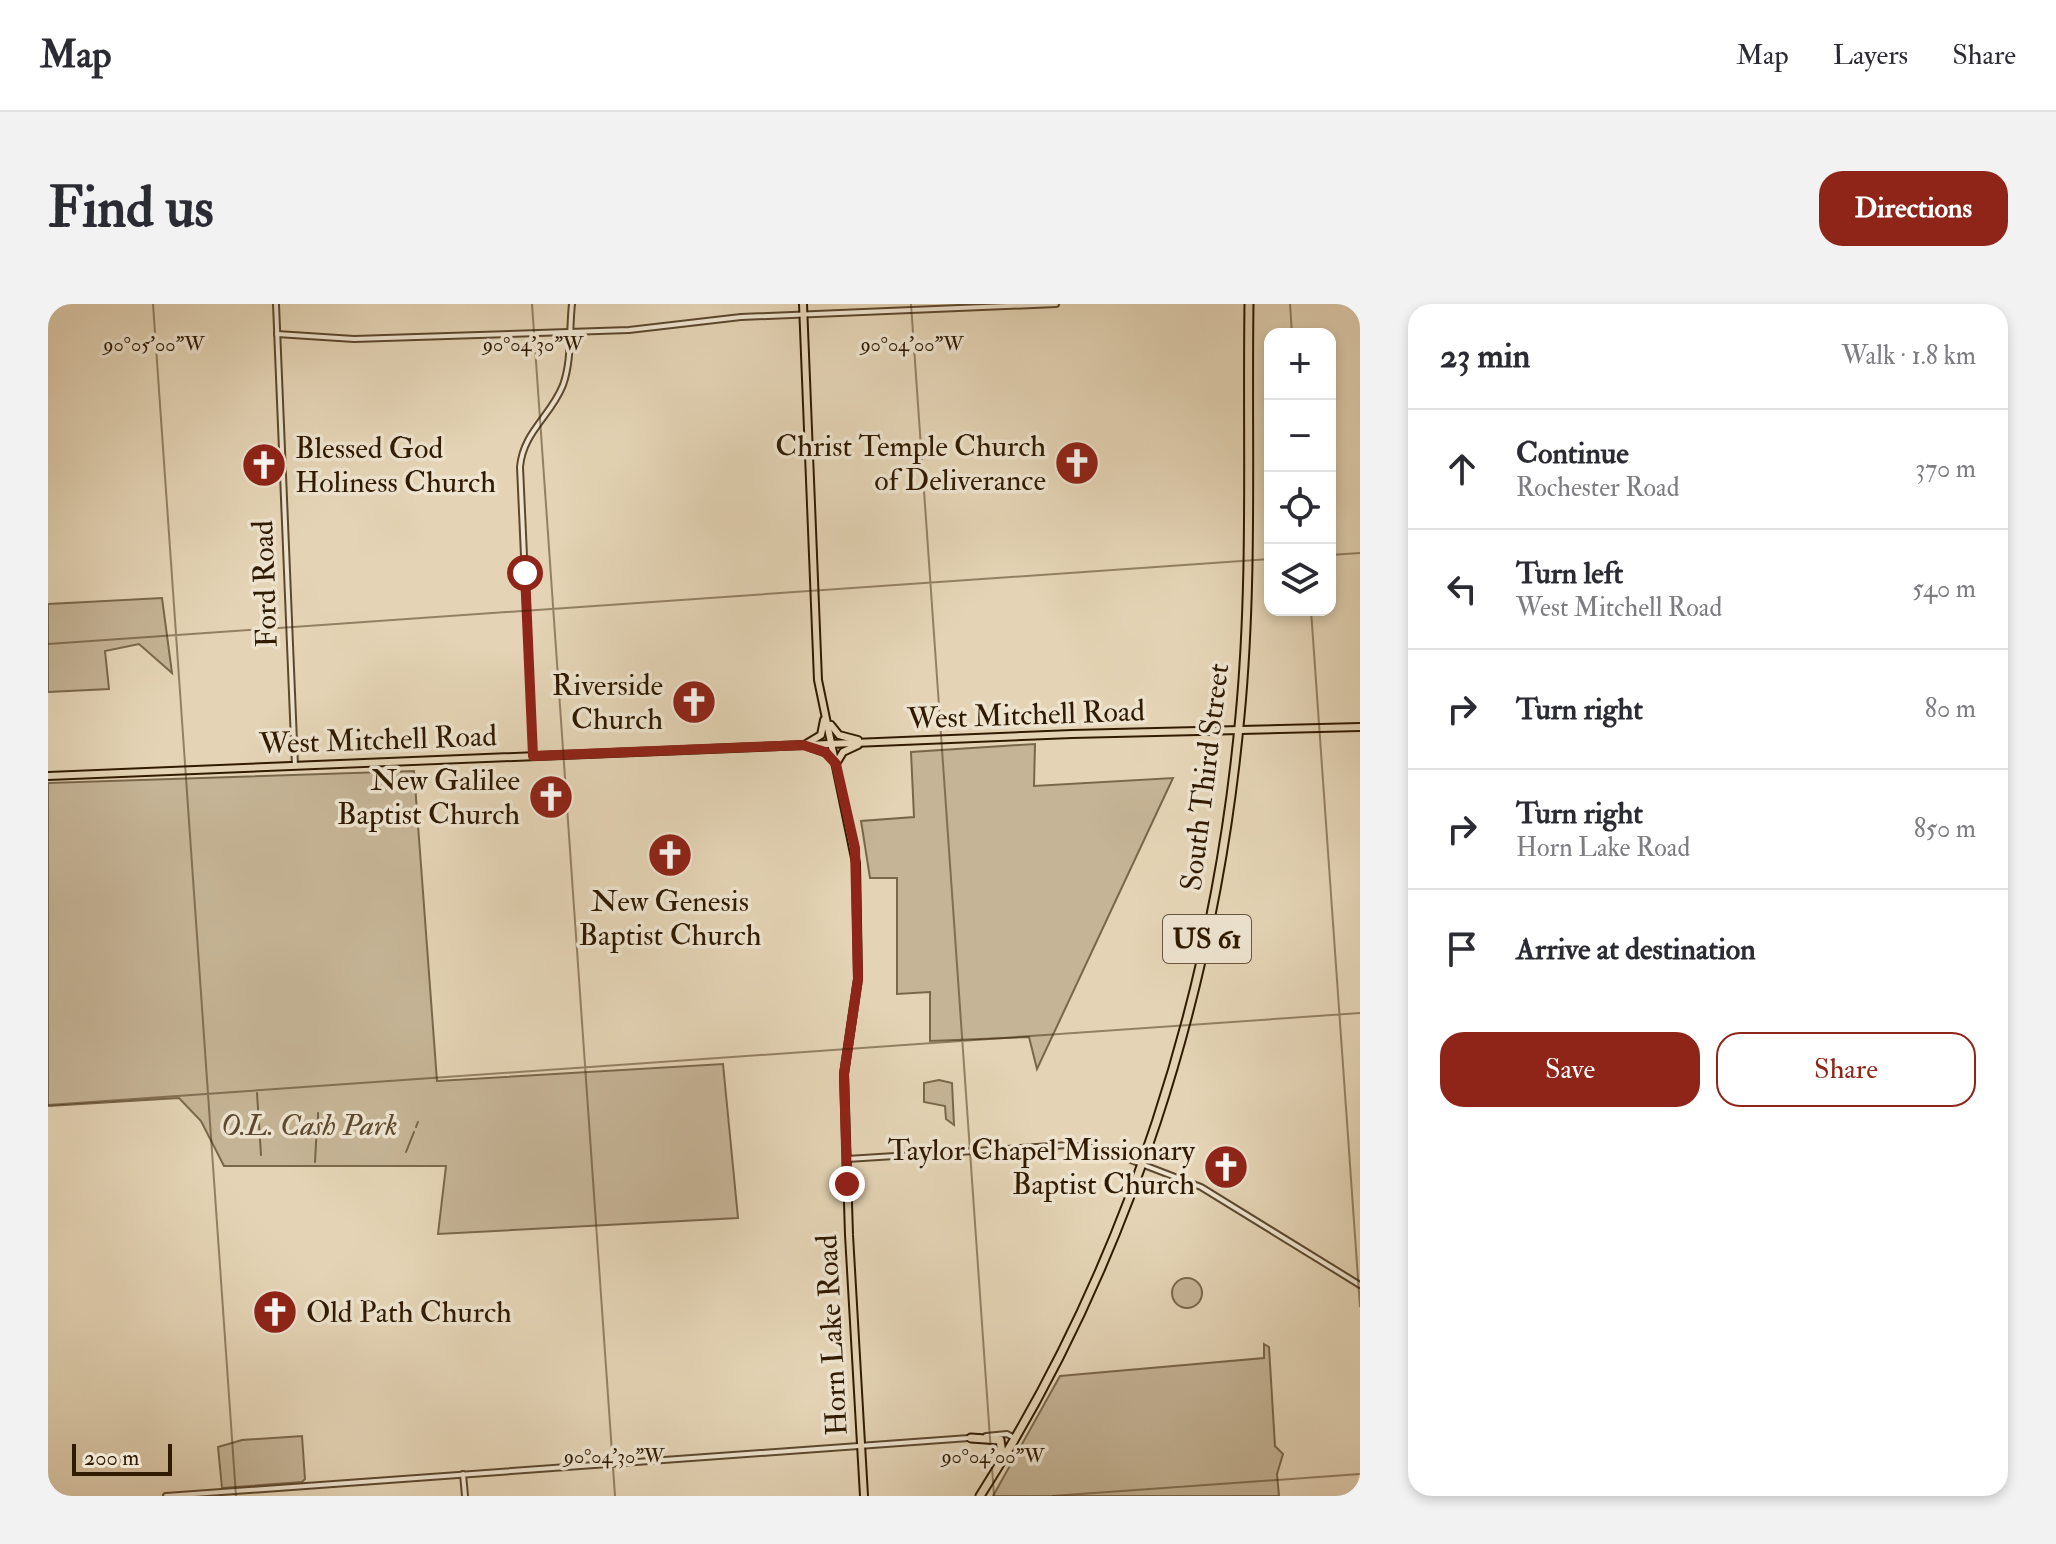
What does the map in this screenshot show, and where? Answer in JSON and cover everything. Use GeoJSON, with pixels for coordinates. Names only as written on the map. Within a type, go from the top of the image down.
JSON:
{"type":"FeatureCollection","features":[{"type":"Feature","properties":{"kind":"highway","name":"South Third Street"},"geometry":{"type":"LineString","coordinates":[[980,1496],[1017,1439],[1089,1294],[1142,1164],[1179,1050],[1203,955],[1224,850],[1244,646],[1249,304]]}},
{"type":"Feature","properties":{"kind":"highway"},"geometry":{"type":"LineString","coordinates":[[971,1438],[1000,1440],[1003,1461]]}},
{"type":"Feature","properties":{"kind":"main road","name":"Horn Lake Road"},"geometry":{"type":"LineString","coordinates":[[803,304],[815,634],[825,713],[854,842],[857,885],[858,979],[844,1065],[864,1496]]}},
{"type":"Feature","properties":{"kind":"main road"},"geometry":{"type":"LineString","coordinates":[[825,713],[837,734],[865,742]]}},
{"type":"Feature","properties":{"kind":"main road"},"geometry":{"type":"LineString","coordinates":[[803,745],[823,733],[825,713]]}},
{"type":"Feature","properties":{"kind":"main road","name":"West Mitchell Road"},"geometry":{"type":"LineString","coordinates":[[48,776],[865,742],[1360,727]]}},
{"type":"Feature","properties":{"kind":"main road"},"geometry":{"type":"LineString","coordinates":[[803,745],[825,752],[836,764],[845,750],[865,742]]}},
{"type":"Feature","properties":{"kind":"street","name":"Ford Road"},"geometry":{"type":"LineString","coordinates":[[276,304],[295,766]]}},
{"type":"Feature","properties":{"kind":"street"},"geometry":{"type":"LineString","coordinates":[[533,756],[521,460],[527,438],[562,387],[572,304]]}},
{"type":"Feature","properties":{"kind":"street"},"geometry":{"type":"LineString","coordinates":[[277,334],[354,339],[571,332],[803,314],[1055,304]]}},
{"type":"Feature","properties":{"kind":"street"},"geometry":{"type":"LineString","coordinates":[[847,1159],[1068,1145],[1105,1150],[1201,1187],[1360,1285]]}},
{"type":"Feature","properties":{"kind":"street"},"geometry":{"type":"LineString","coordinates":[[166,1496],[1007,1434],[1017,1439]]}},
{"type":"Feature","properties":{"kind":"street"},"geometry":{"type":"LineString","coordinates":[[463,1474],[465,1496]]}},
{"type":"Feature","properties":{"kind":"green space"},"geometry":{"type":"Polygon","coordinates":[[[162,598],[172,673],[139,644],[105,651],[109,689],[48,692],[48,604],[162,598]]]}},
{"type":"Feature","properties":{"kind":"green space"},"geometry":{"type":"Polygon","coordinates":[[[1035,744],[1034,786],[1173,778],[1037,1069],[1029,1037],[930,1041],[930,992],[897,994],[897,878],[870,878],[861,821],[914,817],[911,752],[1035,744]]]}},
{"type":"Feature","properties":{"kind":"green space","name":"O.L. Cash Park"},"geometry":{"type":"Polygon","coordinates":[[[414,771],[437,1081],[723,1064],[738,1218],[438,1234],[446,1166],[224,1166],[201,1121],[179,1098],[48,1106],[48,783],[414,771]]]}},
{"type":"Feature","properties":{"kind":"green space"},"geometry":{"type":"Polygon","coordinates":[[[939,1080],[952,1083],[954,1125],[946,1119],[945,1106],[924,1102],[924,1083],[939,1080]]]}},
{"type":"Feature","properties":{"kind":"green space"},"geometry":{"type":"Polygon","coordinates":[[[1187,1278],[1193,1279],[1201,1287],[1201,1299],[1193,1307],[1187,1308],[1181,1307],[1173,1299],[1172,1293],[1173,1287],[1181,1279],[1187,1278]]]}},
{"type":"Feature","properties":{"kind":"green space"},"geometry":{"type":"Polygon","coordinates":[[[1264,1344],[1269,1347],[1275,1446],[1283,1454],[1277,1474],[1279,1496],[993,1496],[1060,1376],[1264,1358],[1264,1344]]]}},
{"type":"Feature","properties":{"kind":"green space"},"geometry":{"type":"Polygon","coordinates":[[[302,1436],[305,1479],[302,1482],[222,1488],[218,1447],[242,1440],[302,1436]]]}},
{"type":"Feature","properties":{"kind":"waterway"},"geometry":{"type":"LineString","coordinates":[[257,1093],[261,1155]]}},
{"type":"Feature","properties":{"kind":"waterway"},"geometry":{"type":"LineString","coordinates":[[318,1113],[318,1122]]}},
{"type":"Feature","properties":{"kind":"waterway"},"geometry":{"type":"LineString","coordinates":[[416,1127],[418,1122]]}},
{"type":"Feature","properties":{"kind":"waterway"},"geometry":{"type":"LineString","coordinates":[[315,1162],[317,1125]]}},
{"type":"Feature","properties":{"kind":"waterway"},"geometry":{"type":"LineString","coordinates":[[406,1152],[414,1132]]}},
{"type":"Feature","properties":{"kind":"place","name":"Christ Temple Church of Deliverance"},"geometry":{"type":"Point","coordinates":[1077,463]}},
{"type":"Feature","properties":{"kind":"place","name":"Blessed God Holiness Church"},"geometry":{"type":"Point","coordinates":[264,465]}},
{"type":"Feature","properties":{"kind":"place","name":"Riverside Church"},"geometry":{"type":"Point","coordinates":[694,702]}},
{"type":"Feature","properties":{"kind":"place","name":"New Galilee Baptist Church"},"geometry":{"type":"Point","coordinates":[551,797]}},
{"type":"Feature","properties":{"kind":"place","name":"New Genesis Baptist Church"},"geometry":{"type":"Point","coordinates":[670,855]}},
{"type":"Feature","properties":{"kind":"place","name":"Taylor Chapel Missionary Baptist Church"},"geometry":{"type":"Point","coordinates":[1226,1167]}},
{"type":"Feature","properties":{"kind":"place","name":"Old Path Church"},"geometry":{"type":"Point","coordinates":[275,1312]}},
{"type":"Feature","properties":{"kind":"route"},"geometry":{"type":"LineString","coordinates":[[525,573],[533,756],[803,745],[827,753],[836,764],[854,842],[857,885],[858,979],[844,1065],[847,1184]]}}]}
